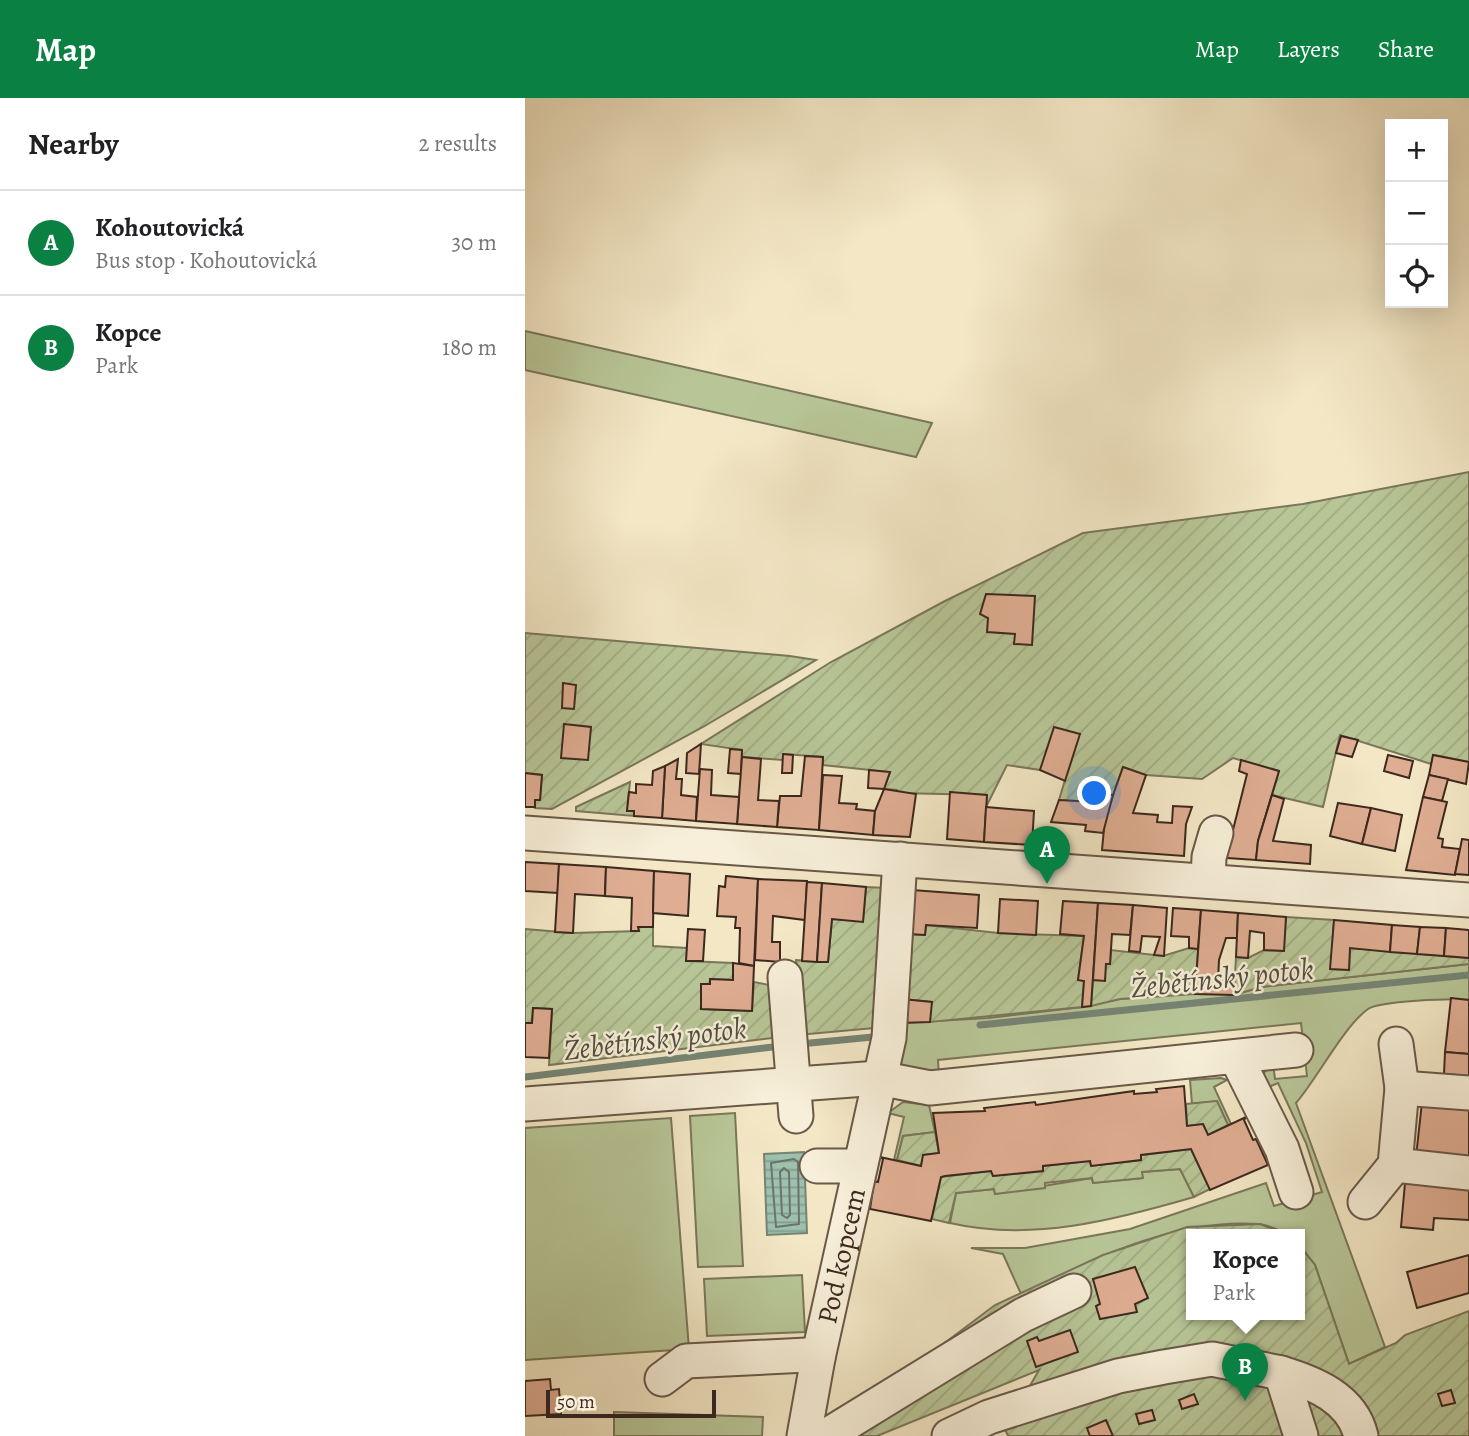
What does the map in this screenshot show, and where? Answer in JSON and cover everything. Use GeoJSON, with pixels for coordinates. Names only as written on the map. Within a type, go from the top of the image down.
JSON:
{"type":"FeatureCollection","features":[{"type":"Feature","properties":{"kind":"street"},"geometry":{"type":"LineString","coordinates":[[525,833],[1469,900]]}},
{"type":"Feature","properties":{"kind":"street"},"geometry":{"type":"LineString","coordinates":[[1208,881],[1209,857],[1216,833]]}},
{"type":"Feature","properties":{"kind":"street","name":"Pod kopcem"},"geometry":{"type":"LineString","coordinates":[[804,1436],[818,1358],[889,1038],[899,859]]}},
{"type":"Feature","properties":{"kind":"street"},"geometry":{"type":"LineString","coordinates":[[785,977],[793,1074]]}},
{"type":"Feature","properties":{"kind":"street"},"geometry":{"type":"LineString","coordinates":[[1365,1202],[1395,1164],[1402,1088],[1395,1044]]}},
{"type":"Feature","properties":{"kind":"street"},"geometry":{"type":"LineString","coordinates":[[525,1104],[793,1074],[879,1078],[930,1088],[1296,1050]]}},
{"type":"Feature","properties":{"kind":"street"},"geometry":{"type":"LineString","coordinates":[[1235,1056],[1282,1149],[1296,1192]]}},
{"type":"Feature","properties":{"kind":"street"},"geometry":{"type":"LineString","coordinates":[[1402,1088],[1469,1093]]}},
{"type":"Feature","properties":{"kind":"street"},"geometry":{"type":"LineString","coordinates":[[1395,1164],[1469,1173]]}},
{"type":"Feature","properties":{"kind":"street"},"geometry":{"type":"LineString","coordinates":[[817,1166],[860,1166]]}},
{"type":"Feature","properties":{"kind":"street"},"geometry":{"type":"LineString","coordinates":[[826,1436],[1023,1315],[1074,1291]]}},
{"type":"Feature","properties":{"kind":"street"},"geometry":{"type":"LineString","coordinates":[[662,1379],[686,1361],[807,1355],[818,1358]]}},
{"type":"Feature","properties":{"kind":"street"},"geometry":{"type":"LineString","coordinates":[[949,1436],[989,1417],[1118,1376],[1212,1359],[1315,1383],[1344,1404],[1361,1436]]}},
{"type":"Feature","properties":{"kind":"street"},"geometry":{"type":"LineString","coordinates":[[1281,1373],[1301,1436]]}},
{"type":"Feature","properties":{"kind":"shaded area"},"geometry":{"type":"Polygon","coordinates":[[[525,331],[932,423],[916,457],[525,370],[525,331]]]}},
{"type":"Feature","properties":{"kind":"shaded area"},"geometry":{"type":"Polygon","coordinates":[[[1469,472],[1469,762],[1434,755],[1431,764],[1340,735],[1323,807],[1272,795],[1279,771],[1233,758],[1202,779],[1146,775],[1123,767],[1113,795],[1097,794],[1094,802],[1059,800],[1065,780],[1040,770],[1007,765],[986,807],[987,795],[897,793],[897,790],[884,789],[890,772],[823,765],[823,757],[784,754],[783,760],[742,757],[742,750],[701,744],[831,662],[945,601],[1083,533],[1303,504],[1469,472]]]}},
{"type":"Feature","properties":{"kind":"shaded area"},"geometry":{"type":"Polygon","coordinates":[[[525,633],[816,660],[703,727],[552,809],[535,808],[535,800],[540,799],[542,775],[525,773],[525,633]]]}},
{"type":"Feature","properties":{"kind":"shaded area"},"geometry":{"type":"Polygon","coordinates":[[[630,782],[627,810],[634,811],[634,816],[576,811],[576,807],[630,782]]]}},
{"type":"Feature","properties":{"kind":"shaded area"},"geometry":{"type":"Polygon","coordinates":[[[866,887],[886,888],[874,1028],[798,1035],[796,960],[828,962],[832,919],[863,921],[866,887]]]}},
{"type":"Feature","properties":{"kind":"shaded area"},"geometry":{"type":"Polygon","coordinates":[[[1286,917],[1334,920],[1331,969],[1349,970],[1350,948],[1469,958],[1469,964],[1261,987],[1234,995],[1236,957],[1248,958],[1264,950],[1283,951],[1286,917]]]}},
{"type":"Feature","properties":{"kind":"shaded area"},"geometry":{"type":"Polygon","coordinates":[[[926,925],[998,933],[1084,936],[1078,980],[1084,981],[1082,1007],[930,1022],[931,1002],[902,999],[908,934],[925,935],[926,925]]]}},
{"type":"Feature","properties":{"kind":"shaded area"},"geometry":{"type":"Polygon","coordinates":[[[638,927],[653,927],[653,946],[687,948],[687,961],[733,963],[733,980],[710,979],[710,984],[701,984],[701,1009],[752,1011],[754,982],[769,985],[781,1037],[549,1065],[552,1009],[533,1008],[532,1023],[525,1023],[525,929],[573,933],[638,931],[638,927]]]}},
{"type":"Feature","properties":{"kind":"shaded area"},"geometry":{"type":"Polygon","coordinates":[[[1189,948],[1198,949],[1195,994],[1120,999],[1091,1006],[1093,980],[1106,964],[1110,964],[1111,950],[1163,956],[1189,948]]]}},
{"type":"Feature","properties":{"kind":"shaded area"},"geometry":{"type":"Polygon","coordinates":[[[1469,964],[1469,1000],[1401,1002],[1368,1009],[1340,1040],[1296,1103],[1385,1347],[1349,1364],[1315,1265],[1305,1252],[1305,1229],[1227,1224],[1186,1229],[1106,1255],[1021,1294],[1003,1254],[971,1248],[1025,1248],[1130,1229],[1266,1183],[1274,1206],[1322,1192],[1306,1143],[1278,1083],[1264,1089],[1263,1084],[1265,1072],[1273,1064],[1275,1079],[1307,1076],[1301,1023],[938,1060],[939,1078],[913,1077],[899,1064],[900,1023],[988,1018],[1082,1007],[1120,999],[1208,992],[1234,995],[1261,987],[1469,964]]]}},
{"type":"Feature","properties":{"kind":"shaded area"},"geometry":{"type":"Polygon","coordinates":[[[1190,1080],[1227,1080],[1214,1087],[1231,1124],[1228,1125],[1217,1101],[1192,1104],[1190,1080]]]}},
{"type":"Feature","properties":{"kind":"shaded area"},"geometry":{"type":"Polygon","coordinates":[[[1217,1101],[1228,1125],[1208,1135],[1203,1124],[1187,1126],[1186,1104],[1217,1101]]]}},
{"type":"Feature","properties":{"kind":"shaded area"},"geometry":{"type":"Polygon","coordinates":[[[903,1102],[929,1105],[935,1132],[903,1136],[897,1160],[894,1160],[904,1117],[888,1113],[903,1102]]]}},
{"type":"Feature","properties":{"kind":"shaded area"},"geometry":{"type":"Polygon","coordinates":[[[735,1113],[743,1266],[698,1267],[690,1116],[735,1113]]]}},
{"type":"Feature","properties":{"kind":"shaded area"},"geometry":{"type":"Polygon","coordinates":[[[671,1118],[689,1349],[525,1360],[525,1128],[671,1118]]]}},
{"type":"Feature","properties":{"kind":"shaded area"},"geometry":{"type":"Polygon","coordinates":[[[935,1132],[939,1153],[924,1155],[921,1166],[897,1160],[903,1136],[935,1132]]]}},
{"type":"Feature","properties":{"kind":"shaded area"},"geometry":{"type":"Polygon","coordinates":[[[1191,1149],[1210,1189],[1194,1197],[1180,1169],[1142,1172],[1143,1178],[1093,1183],[1092,1178],[1045,1183],[1045,1188],[995,1194],[994,1189],[956,1193],[949,1223],[932,1219],[941,1177],[991,1171],[993,1176],[1043,1171],[1043,1166],[1090,1161],[1091,1166],[1141,1160],[1141,1155],[1191,1149]]]}},
{"type":"Feature","properties":{"kind":"shaded area"},"geometry":{"type":"Polygon","coordinates":[[[1180,1169],[1194,1197],[1134,1213],[1073,1226],[1042,1229],[1011,1230],[950,1223],[956,1193],[994,1189],[995,1194],[1092,1178],[1093,1183],[1142,1178],[1142,1172],[1180,1169]]]}},
{"type":"Feature","properties":{"kind":"shaded area"},"geometry":{"type":"Polygon","coordinates":[[[1260,1224],[1273,1229],[1186,1229],[1186,1320],[1305,1320],[1305,1252],[1315,1265],[1349,1364],[1396,1343],[1405,1335],[1469,1311],[1469,1436],[1008,1436],[1005,1429],[1039,1370],[877,1436],[821,1436],[995,1305],[1103,1255],[1187,1227],[1260,1224]]]}},
{"type":"Feature","properties":{"kind":"shaded area"},"geometry":{"type":"Polygon","coordinates":[[[802,1275],[805,1332],[707,1336],[704,1279],[802,1275]]]}},
{"type":"Feature","properties":{"kind":"shaded area"},"geometry":{"type":"Polygon","coordinates":[[[614,1412],[763,1417],[762,1436],[614,1436],[614,1412]]]}},
{"type":"Feature","properties":{"kind":"water"},"geometry":{"type":"Polygon","coordinates":[[[804,1152],[807,1233],[767,1235],[764,1154],[804,1152]]]}},
{"type":"Feature","properties":{"kind":"building"},"geometry":{"type":"Polygon","coordinates":[[[986,594],[1035,596],[1032,645],[1014,644],[1015,634],[987,632],[988,618],[980,614],[986,594]]]}},
{"type":"Feature","properties":{"kind":"building"},"geometry":{"type":"Polygon","coordinates":[[[563,683],[576,685],[574,709],[562,708],[563,683]]]}},
{"type":"Feature","properties":{"kind":"building"},"geometry":{"type":"Polygon","coordinates":[[[564,724],[591,727],[588,760],[561,758],[564,724]]]}},
{"type":"Feature","properties":{"kind":"building"},"geometry":{"type":"Polygon","coordinates":[[[1054,727],[1080,734],[1065,781],[1040,770],[1054,727]]]}},
{"type":"Feature","properties":{"kind":"building"},"geometry":{"type":"Polygon","coordinates":[[[1341,736],[1358,740],[1352,757],[1336,753],[1341,736]]]}},
{"type":"Feature","properties":{"kind":"building"},"geometry":{"type":"Polygon","coordinates":[[[701,744],[699,774],[686,773],[687,753],[701,744]]]}},
{"type":"Feature","properties":{"kind":"building"},"geometry":{"type":"Polygon","coordinates":[[[730,749],[742,750],[741,774],[728,773],[730,749]]]}},
{"type":"Feature","properties":{"kind":"building"},"geometry":{"type":"Polygon","coordinates":[[[783,754],[793,755],[792,773],[782,773],[783,754]]]}},
{"type":"Feature","properties":{"kind":"building"},"geometry":{"type":"Polygon","coordinates":[[[1388,755],[1413,761],[1409,778],[1384,771],[1388,755]]]}},
{"type":"Feature","properties":{"kind":"building"},"geometry":{"type":"Polygon","coordinates":[[[1433,755],[1469,762],[1466,784],[1429,775],[1433,755]]]}},
{"type":"Feature","properties":{"kind":"building"},"geometry":{"type":"Polygon","coordinates":[[[805,756],[823,757],[819,830],[777,827],[780,796],[801,796],[805,756]]]}},
{"type":"Feature","properties":{"kind":"building"},"geometry":{"type":"Polygon","coordinates":[[[742,757],[761,759],[758,800],[779,801],[777,827],[737,824],[742,757]]]}},
{"type":"Feature","properties":{"kind":"building"},"geometry":{"type":"Polygon","coordinates":[[[678,759],[676,779],[682,779],[681,795],[697,797],[696,821],[662,818],[665,766],[678,759]]]}},
{"type":"Feature","properties":{"kind":"building"},"geometry":{"type":"Polygon","coordinates":[[[1241,760],[1279,771],[1258,841],[1256,860],[1213,857],[1221,834],[1232,834],[1247,774],[1239,771],[1241,760]]]}},
{"type":"Feature","properties":{"kind":"building"},"geometry":{"type":"Polygon","coordinates":[[[665,766],[662,818],[634,816],[634,811],[627,811],[629,792],[636,793],[636,784],[652,785],[653,771],[665,766]]]}},
{"type":"Feature","properties":{"kind":"building"},"geometry":{"type":"Polygon","coordinates":[[[1123,767],[1146,775],[1133,813],[1158,815],[1157,822],[1172,823],[1173,806],[1192,807],[1186,824],[1184,856],[1102,850],[1105,818],[1123,767]]]}},
{"type":"Feature","properties":{"kind":"building"},"geometry":{"type":"Polygon","coordinates":[[[700,769],[712,770],[711,795],[739,797],[737,824],[696,821],[700,769]]]}},
{"type":"Feature","properties":{"kind":"building"},"geometry":{"type":"Polygon","coordinates":[[[869,770],[890,772],[884,789],[868,788],[869,770]]]}},
{"type":"Feature","properties":{"kind":"building"},"geometry":{"type":"Polygon","coordinates":[[[525,773],[542,775],[540,800],[535,800],[535,807],[525,807],[525,773]]]}},
{"type":"Feature","properties":{"kind":"building"},"geometry":{"type":"Polygon","coordinates":[[[823,775],[842,776],[839,803],[857,804],[856,809],[875,811],[873,835],[819,830],[823,775]]]}},
{"type":"Feature","properties":{"kind":"building"},"geometry":{"type":"Polygon","coordinates":[[[1429,775],[1448,779],[1442,801],[1423,797],[1429,775]]]}},
{"type":"Feature","properties":{"kind":"building"},"geometry":{"type":"Polygon","coordinates":[[[884,789],[916,794],[910,837],[873,835],[875,811],[884,789]]]}},
{"type":"Feature","properties":{"kind":"building"},"geometry":{"type":"Polygon","coordinates":[[[950,792],[987,795],[984,842],[947,839],[950,792]]]}},
{"type":"Feature","properties":{"kind":"building"},"geometry":{"type":"Polygon","coordinates":[[[1097,794],[1113,795],[1103,833],[1085,831],[1086,825],[1051,822],[1059,800],[1094,802],[1097,794]]]}},
{"type":"Feature","properties":{"kind":"building"},"geometry":{"type":"Polygon","coordinates":[[[1272,795],[1284,799],[1273,841],[1311,845],[1310,864],[1256,860],[1258,841],[1272,795]]]}},
{"type":"Feature","properties":{"kind":"building"},"geometry":{"type":"Polygon","coordinates":[[[1423,797],[1447,802],[1438,838],[1443,839],[1442,847],[1460,849],[1455,875],[1406,870],[1423,797]]]}},
{"type":"Feature","properties":{"kind":"building"},"geometry":{"type":"Polygon","coordinates":[[[1338,803],[1371,808],[1362,844],[1330,836],[1338,803]]]}},
{"type":"Feature","properties":{"kind":"building"},"geometry":{"type":"Polygon","coordinates":[[[986,807],[1034,811],[1032,845],[984,842],[986,807]]]}},
{"type":"Feature","properties":{"kind":"building"},"geometry":{"type":"Polygon","coordinates":[[[1371,808],[1402,815],[1395,851],[1362,844],[1371,808]]]}},
{"type":"Feature","properties":{"kind":"building"},"geometry":{"type":"Polygon","coordinates":[[[1462,839],[1469,840],[1469,875],[1455,874],[1462,839]]]}},
{"type":"Feature","properties":{"kind":"building"},"geometry":{"type":"Polygon","coordinates":[[[525,862],[559,864],[558,893],[525,891],[525,862]]]}},
{"type":"Feature","properties":{"kind":"building"},"geometry":{"type":"Polygon","coordinates":[[[559,864],[606,867],[605,896],[575,894],[573,933],[555,932],[559,864]]]}},
{"type":"Feature","properties":{"kind":"building"},"geometry":{"type":"Polygon","coordinates":[[[606,867],[654,871],[653,927],[638,927],[639,931],[631,931],[632,898],[605,896],[606,867]]]}},
{"type":"Feature","properties":{"kind":"building"},"geometry":{"type":"Polygon","coordinates":[[[654,871],[690,874],[688,916],[653,913],[654,871]]]}},
{"type":"Feature","properties":{"kind":"building"},"geometry":{"type":"Polygon","coordinates":[[[726,876],[758,879],[754,966],[739,963],[740,928],[735,928],[736,917],[717,916],[719,886],[725,887],[726,876]]]}},
{"type":"Feature","properties":{"kind":"building"},"geometry":{"type":"Polygon","coordinates":[[[758,879],[807,881],[805,920],[773,916],[772,942],[780,942],[780,962],[755,960],[758,879]]]}},
{"type":"Feature","properties":{"kind":"building"},"geometry":{"type":"Polygon","coordinates":[[[807,882],[822,883],[817,962],[802,961],[807,882]]]}},
{"type":"Feature","properties":{"kind":"building"},"geometry":{"type":"Polygon","coordinates":[[[822,883],[866,887],[863,922],[832,919],[828,962],[817,962],[822,883]]]}},
{"type":"Feature","properties":{"kind":"building"},"geometry":{"type":"Polygon","coordinates":[[[912,890],[979,895],[977,928],[926,925],[925,935],[908,934],[912,890]]]}},
{"type":"Feature","properties":{"kind":"building"},"geometry":{"type":"Polygon","coordinates":[[[1000,899],[1038,901],[1036,935],[998,933],[1000,899]]]}},
{"type":"Feature","properties":{"kind":"building"},"geometry":{"type":"Polygon","coordinates":[[[1063,901],[1098,903],[1091,1006],[1082,1007],[1084,981],[1078,980],[1084,936],[1060,934],[1063,901]]]}},
{"type":"Feature","properties":{"kind":"building"},"geometry":{"type":"Polygon","coordinates":[[[1098,903],[1133,905],[1130,935],[1112,934],[1110,964],[1106,964],[1105,981],[1093,980],[1098,903]]]}},
{"type":"Feature","properties":{"kind":"building"},"geometry":{"type":"Polygon","coordinates":[[[1133,905],[1167,908],[1164,956],[1154,955],[1160,937],[1142,936],[1140,952],[1129,951],[1133,905]]]}},
{"type":"Feature","properties":{"kind":"building"},"geometry":{"type":"Polygon","coordinates":[[[1173,908],[1201,910],[1198,949],[1189,948],[1189,937],[1171,936],[1173,908]]]}},
{"type":"Feature","properties":{"kind":"building"},"geometry":{"type":"Polygon","coordinates":[[[1201,910],[1238,913],[1237,938],[1226,938],[1219,960],[1218,980],[1234,981],[1234,995],[1195,994],[1201,910]]]}},
{"type":"Feature","properties":{"kind":"building"},"geometry":{"type":"Polygon","coordinates":[[[1238,913],[1286,917],[1284,951],[1264,950],[1264,933],[1250,931],[1248,958],[1236,957],[1238,913]]]}},
{"type":"Feature","properties":{"kind":"building"},"geometry":{"type":"Polygon","coordinates":[[[1334,920],[1392,925],[1390,952],[1350,948],[1349,970],[1330,969],[1334,920]]]}},
{"type":"Feature","properties":{"kind":"building"},"geometry":{"type":"Polygon","coordinates":[[[1392,925],[1420,927],[1417,954],[1390,952],[1392,925]]]}},
{"type":"Feature","properties":{"kind":"building"},"geometry":{"type":"Polygon","coordinates":[[[1420,927],[1446,928],[1444,956],[1417,954],[1420,927]]]}},
{"type":"Feature","properties":{"kind":"building"},"geometry":{"type":"Polygon","coordinates":[[[1446,928],[1469,930],[1469,958],[1444,956],[1446,928]]]}},
{"type":"Feature","properties":{"kind":"building"},"geometry":{"type":"Polygon","coordinates":[[[688,929],[705,930],[703,961],[686,961],[688,929]]]}},
{"type":"Feature","properties":{"kind":"building"},"geometry":{"type":"Polygon","coordinates":[[[733,963],[754,966],[752,1011],[701,1009],[701,984],[710,984],[710,979],[733,980],[733,963]]]}},
{"type":"Feature","properties":{"kind":"building"},"geometry":{"type":"Polygon","coordinates":[[[1451,998],[1469,1000],[1469,1054],[1445,1052],[1451,998]]]}},
{"type":"Feature","properties":{"kind":"building"},"geometry":{"type":"Polygon","coordinates":[[[902,999],[932,1002],[930,1022],[900,1023],[902,999]]]}},
{"type":"Feature","properties":{"kind":"building"},"geometry":{"type":"Polygon","coordinates":[[[533,1008],[552,1009],[549,1058],[525,1057],[525,1023],[532,1023],[533,1008]]]}},
{"type":"Feature","properties":{"kind":"building"},"geometry":{"type":"Polygon","coordinates":[[[1445,1052],[1469,1054],[1469,1076],[1444,1074],[1445,1052]]]}},
{"type":"Feature","properties":{"kind":"building"},"geometry":{"type":"Polygon","coordinates":[[[1184,1086],[1187,1126],[1203,1124],[1208,1135],[1246,1117],[1244,1120],[1253,1140],[1256,1139],[1268,1165],[1210,1190],[1191,1149],[1141,1155],[1141,1160],[1091,1166],[1090,1161],[1043,1166],[1043,1171],[993,1176],[991,1171],[945,1176],[941,1177],[931,1221],[870,1209],[874,1181],[878,1182],[883,1159],[880,1157],[921,1166],[923,1155],[939,1153],[933,1113],[985,1111],[984,1108],[1035,1102],[1036,1105],[1134,1091],[1134,1094],[1157,1092],[1156,1089],[1184,1086]]]}},
{"type":"Feature","properties":{"kind":"building"},"geometry":{"type":"Polygon","coordinates":[[[1422,1102],[1469,1107],[1469,1162],[1416,1157],[1422,1102]]]}},
{"type":"Feature","properties":{"kind":"building"},"geometry":{"type":"Polygon","coordinates":[[[1405,1183],[1469,1189],[1469,1220],[1434,1218],[1433,1230],[1401,1227],[1405,1183]]]}},
{"type":"Feature","properties":{"kind":"building"},"geometry":{"type":"Polygon","coordinates":[[[1469,1255],[1469,1293],[1417,1308],[1407,1272],[1469,1255]]]}},
{"type":"Feature","properties":{"kind":"building"},"geometry":{"type":"Polygon","coordinates":[[[1135,1267],[1148,1298],[1135,1304],[1137,1312],[1100,1319],[1096,1306],[1100,1304],[1093,1279],[1135,1267]]]}},
{"type":"Feature","properties":{"kind":"building"},"geometry":{"type":"Polygon","coordinates":[[[1070,1330],[1078,1352],[1036,1367],[1027,1341],[1037,1337],[1039,1341],[1070,1330]]]}},
{"type":"Feature","properties":{"kind":"building"},"geometry":{"type":"Polygon","coordinates":[[[550,1379],[551,1390],[559,1389],[561,1414],[525,1416],[525,1381],[550,1379]]]}},
{"type":"Feature","properties":{"kind":"building"},"geometry":{"type":"Polygon","coordinates":[[[1451,1390],[1455,1403],[1442,1406],[1438,1394],[1451,1390]]]}},
{"type":"Feature","properties":{"kind":"building"},"geometry":{"type":"Polygon","coordinates":[[[1194,1394],[1198,1404],[1182,1409],[1179,1400],[1194,1394]]]}},
{"type":"Feature","properties":{"kind":"building"},"geometry":{"type":"Polygon","coordinates":[[[1152,1410],[1155,1420],[1139,1424],[1136,1414],[1152,1410]]]}},
{"type":"Feature","properties":{"kind":"building"},"geometry":{"type":"Polygon","coordinates":[[[1106,1420],[1113,1436],[1090,1436],[1087,1428],[1106,1420]]]}},
{"type":"Feature","properties":{"kind":"waterway","name":"Žebětínský potok"},"geometry":{"type":"LineString","coordinates":[[980,1025],[1469,975]]}},
{"type":"Feature","properties":{"kind":"waterway","name":"Žebětínský potok"},"geometry":{"type":"LineString","coordinates":[[800,1044],[873,1037]]}},
{"type":"Feature","properties":{"kind":"waterway","name":"Žebětínský potok"},"geometry":{"type":"LineString","coordinates":[[525,1077],[781,1046]]}},
{"type":"Feature","properties":{"kind":"place","name":"Kohoutovická"},"geometry":{"type":"Point","coordinates":[1047,884]}},
{"type":"Feature","properties":{"kind":"place","name":"Kopce"},"geometry":{"type":"Point","coordinates":[1245,1401]}}]}
